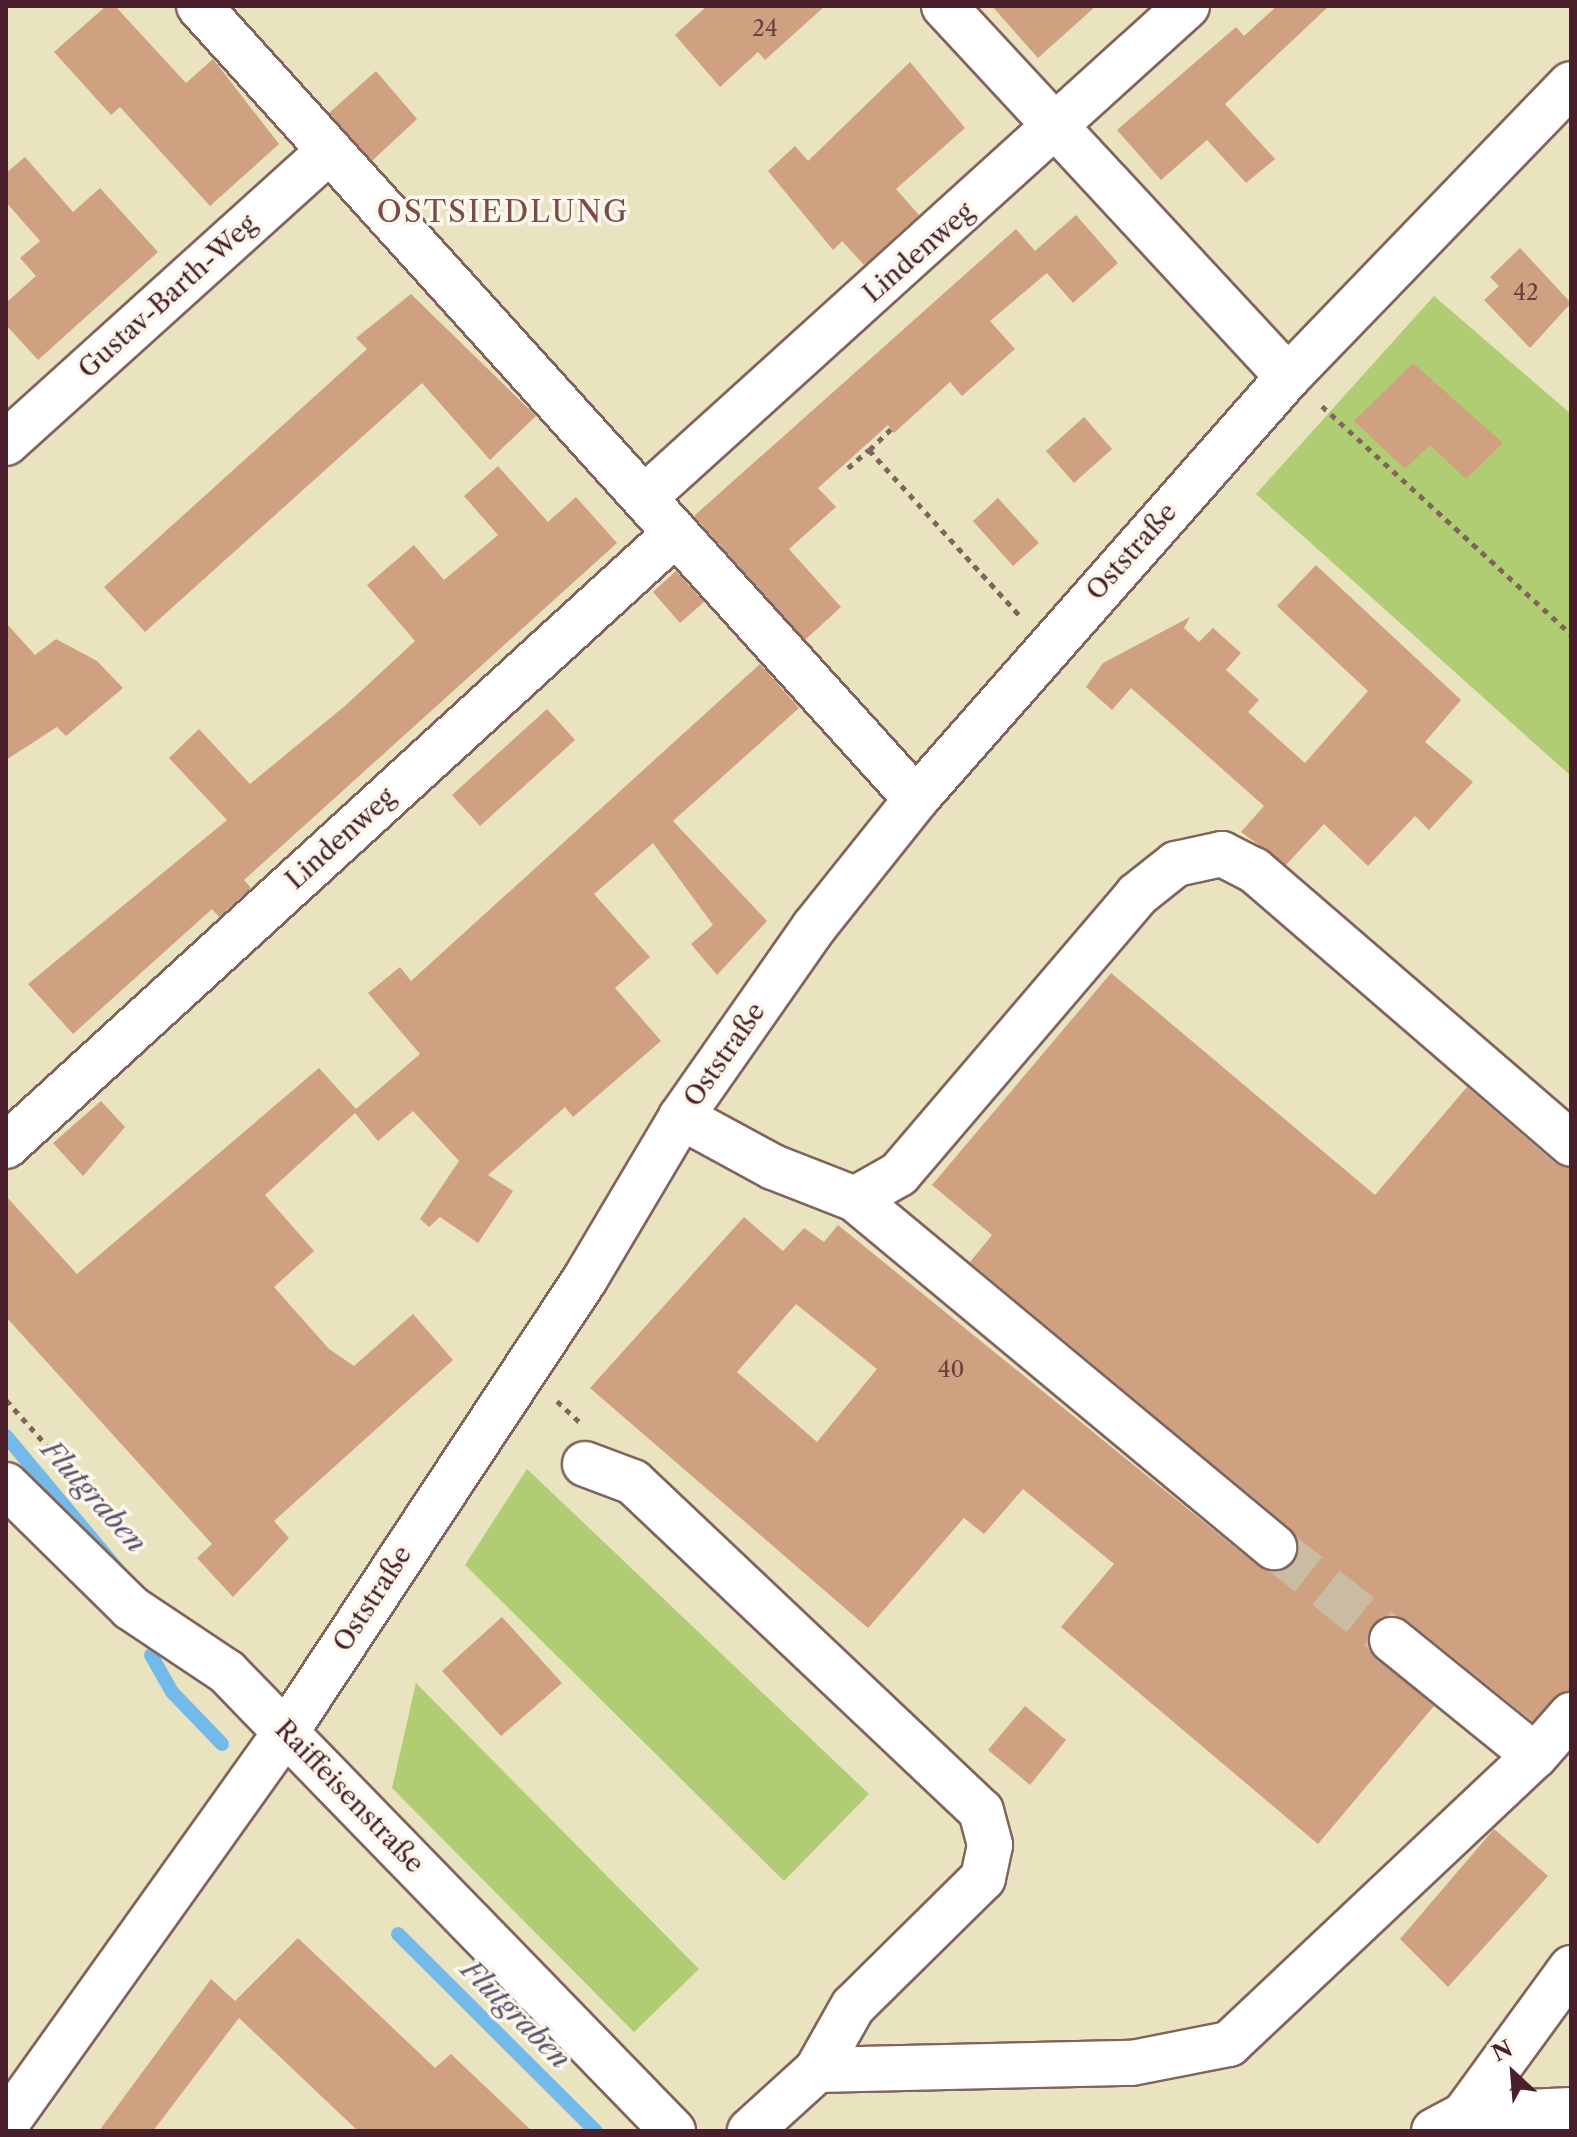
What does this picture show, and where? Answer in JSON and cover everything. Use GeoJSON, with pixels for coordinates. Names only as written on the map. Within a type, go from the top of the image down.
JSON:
{"type":"FeatureCollection","features":[{"type":"Feature","properties":{"kind":"street"},"geometry":{"type":"LineString","coordinates":[[199,6],[646,496],[916,799]]}},
{"type":"Feature","properties":{"kind":"street"},"geometry":{"type":"LineString","coordinates":[[944,6],[1288,377]]}},
{"type":"Feature","properties":{"kind":"street","name":"Lindenweg"},"geometry":{"type":"LineString","coordinates":[[646,496],[1058,129],[1187,6]]}},
{"type":"Feature","properties":{"kind":"street","name":"Oststraße"},"geometry":{"type":"LineString","coordinates":[[6,2124],[286,1732],[585,1279],[681,1117],[814,927],[916,799],[1288,377],[1571,84]]}},
{"type":"Feature","properties":{"kind":"street","name":"Gustav-Barth-Weg"},"geometry":{"type":"LineString","coordinates":[[6,443],[329,151]]}},
{"type":"Feature","properties":{"kind":"street","name":"Lindenweg"},"geometry":{"type":"LineString","coordinates":[[6,1146],[676,533]]}},
{"type":"Feature","properties":{"kind":"street"},"geometry":{"type":"LineString","coordinates":[[855,1199],[899,1174],[1137,895],[1176,864],[1222,854],[1254,870],[1571,1144]]}},
{"type":"Feature","properties":{"kind":"street"},"geometry":{"type":"LineString","coordinates":[[681,1117],[773,1167],[855,1199],[1274,1547]]}},
{"type":"Feature","properties":{"kind":"street"},"geometry":{"type":"LineString","coordinates":[[585,1464],[633,1482],[981,1811],[990,1845],[983,1878],[853,2006],[817,2070],[750,2131]]}},
{"type":"Feature","properties":{"kind":"street","name":"Raiffeisenstraße"},"geometry":{"type":"LineString","coordinates":[[6,1485],[131,1608],[227,1672],[673,2131]]}},
{"type":"Feature","properties":{"kind":"street"},"geometry":{"type":"LineString","coordinates":[[1392,1640],[1535,1756]]}},
{"type":"Feature","properties":{"kind":"street"},"geometry":{"type":"LineString","coordinates":[[817,2070],[1132,2063],[1229,2044],[1535,1756],[1571,1715]]}},
{"type":"Feature","properties":{"kind":"street"},"geometry":{"type":"LineString","coordinates":[[1449,2123],[1571,1968]]}},
{"type":"Feature","properties":{"kind":"street"},"geometry":{"type":"LineString","coordinates":[[1449,2123],[1571,2110]]}},
{"type":"Feature","properties":{"kind":"path"},"geometry":{"type":"LineString","coordinates":[[1288,377],[1571,634]]}},
{"type":"Feature","properties":{"kind":"path"},"geometry":{"type":"LineString","coordinates":[[848,468],[891,429]]}},
{"type":"Feature","properties":{"kind":"path"},"geometry":{"type":"LineString","coordinates":[[869,450],[1048,648]]}},
{"type":"Feature","properties":{"kind":"path"},"geometry":{"type":"LineString","coordinates":[[6,1400],[139,1550]]}},
{"type":"Feature","properties":{"kind":"green space"},"geometry":{"type":"Polygon","coordinates":[[[1434,296],[1571,414],[1571,776],[1256,494],[1434,296]]]}},
{"type":"Feature","properties":{"kind":"green space"},"geometry":{"type":"Polygon","coordinates":[[[527,1469],[869,1794],[784,1881],[465,1565],[527,1469]]]}},
{"type":"Feature","properties":{"kind":"green space"},"geometry":{"type":"Polygon","coordinates":[[[416,1683],[699,1969],[634,2032],[392,1788],[416,1683]]]}},
{"type":"Feature","properties":{"kind":"building"},"geometry":{"type":"Polygon","coordinates":[[[106,6],[115,6],[186,83],[213,59],[279,144],[210,206],[120,107],[111,115],[54,52],[106,6]]]}},
{"type":"Feature","properties":{"kind":"building"},"geometry":{"type":"Polygon","coordinates":[[[707,6],[825,6],[765,60],[758,52],[720,87],[675,35],[707,6]]]}},
{"type":"Feature","properties":{"kind":"building"},"geometry":{"type":"Polygon","coordinates":[[[992,6],[1096,6],[1038,58],[992,6]]]}},
{"type":"Feature","properties":{"kind":"building"},"geometry":{"type":"Polygon","coordinates":[[[1277,6],[1329,6],[1225,104],[1275,159],[1246,183],[1207,140],[1161,180],[1117,130],[1236,27],[1244,36],[1277,6]]]}},
{"type":"Feature","properties":{"kind":"building"},"geometry":{"type":"Polygon","coordinates":[[[910,62],[965,128],[896,189],[919,215],[864,265],[842,241],[833,250],[768,171],[795,146],[808,161],[910,62]]]}},
{"type":"Feature","properties":{"kind":"building"},"geometry":{"type":"Polygon","coordinates":[[[376,71],[417,119],[372,161],[329,113],[376,71]]]}},
{"type":"Feature","properties":{"kind":"building"},"geometry":{"type":"Polygon","coordinates":[[[25,157],[73,212],[100,188],[158,252],[38,360],[6,325],[6,303],[36,276],[20,258],[40,241],[6,202],[6,173],[25,157]]]}},
{"type":"Feature","properties":{"kind":"building"},"geometry":{"type":"Polygon","coordinates":[[[1076,215],[1118,263],[1073,303],[1047,273],[990,321],[1015,349],[962,396],[950,382],[894,433],[888,425],[818,488],[836,507],[789,549],[841,607],[805,640],[694,516],[1016,229],[1035,251],[1076,215]]]}},
{"type":"Feature","properties":{"kind":"building"},"geometry":{"type":"Polygon","coordinates":[[[1520,248],[1571,303],[1530,348],[1484,300],[1499,286],[1490,277],[1520,248]]]}},
{"type":"Feature","properties":{"kind":"building"},"geometry":{"type":"Polygon","coordinates":[[[411,294],[536,416],[490,460],[422,383],[145,632],[104,587],[367,349],[356,338],[411,294]]]}},
{"type":"Feature","properties":{"kind":"building"},"geometry":{"type":"Polygon","coordinates":[[[1413,363],[1503,443],[1466,479],[1430,445],[1405,469],[1354,421],[1413,363]]]}},
{"type":"Feature","properties":{"kind":"building"},"geometry":{"type":"Polygon","coordinates":[[[1084,417],[1112,449],[1074,483],[1046,451],[1084,417]]]}},
{"type":"Feature","properties":{"kind":"building"},"geometry":{"type":"Polygon","coordinates":[[[498,466],[548,522],[576,497],[617,543],[244,880],[251,888],[219,917],[212,909],[73,1034],[28,984],[227,820],[169,758],[199,729],[250,784],[346,705],[415,641],[367,585],[414,545],[444,580],[498,535],[464,496],[498,466]]]}},
{"type":"Feature","properties":{"kind":"building"},"geometry":{"type":"Polygon","coordinates":[[[998,498],[1039,543],[1013,566],[973,521],[998,498]]]}},
{"type":"Feature","properties":{"kind":"building"},"geometry":{"type":"Polygon","coordinates":[[[1316,565],[1461,700],[1425,742],[1473,782],[1429,830],[1415,816],[1368,866],[1324,824],[1286,865],[1241,832],[1264,806],[1131,688],[1112,710],[1086,687],[1103,663],[1190,617],[1184,628],[1199,642],[1213,628],[1241,653],[1226,670],[1259,700],[1248,712],[1305,763],[1368,691],[1277,606],[1316,565]]]}},
{"type":"Feature","properties":{"kind":"building"},"geometry":{"type":"Polygon","coordinates":[[[676,571],[704,602],[680,623],[653,592],[676,571]]]}},
{"type":"Feature","properties":{"kind":"building"},"geometry":{"type":"Polygon","coordinates":[[[6,623],[35,655],[56,639],[97,661],[123,688],[66,736],[57,727],[6,760],[6,623]]]}},
{"type":"Feature","properties":{"kind":"building"},"geometry":{"type":"Polygon","coordinates":[[[760,664],[799,708],[673,821],[767,921],[717,975],[691,944],[713,925],[653,843],[594,894],[650,957],[615,988],[661,1041],[573,1117],[565,1107],[488,1175],[513,1191],[478,1243],[440,1217],[429,1227],[420,1219],[459,1161],[413,1111],[378,1141],[355,1113],[265,1195],[314,1251],[274,1287],[329,1349],[354,1366],[413,1314],[453,1360],[274,1521],[289,1538],[233,1597],[197,1558],[212,1544],[6,1317],[6,1196],[77,1274],[319,1068],[356,1109],[420,1054],[368,993],[400,967],[411,981],[760,664]]]}},
{"type":"Feature","properties":{"kind":"building"},"geometry":{"type":"Polygon","coordinates":[[[547,709],[575,740],[480,826],[452,795],[547,709]]]}},
{"type":"Feature","properties":{"kind":"building"},"geometry":{"type":"Polygon","coordinates":[[[1111,973],[1375,1195],[1467,1087],[1555,1163],[1571,1168],[1571,1691],[1532,1721],[1408,1621],[1382,1617],[1368,1635],[1369,1650],[1434,1706],[1318,1844],[1061,1627],[1114,1564],[1023,1489],[984,1534],[964,1518],[868,1628],[590,1388],[744,1217],[783,1251],[804,1228],[824,1242],[838,1225],[1258,1566],[1271,1572],[1293,1564],[1299,1550],[1290,1528],[970,1262],[992,1235],[932,1185],[1111,973]],[[796,1304],[737,1372],[817,1442],[877,1369],[796,1304]]]}},
{"type":"Feature","properties":{"kind":"building"},"geometry":{"type":"Polygon","coordinates":[[[101,1101],[125,1127],[83,1176],[53,1143],[101,1101]]]}},
{"type":"Feature","properties":{"kind":"building"},"geometry":{"type":"Polygon","coordinates":[[[502,1617],[562,1683],[501,1736],[442,1671],[502,1617]]]}},
{"type":"Feature","properties":{"kind":"building"},"geometry":{"type":"Polygon","coordinates":[[[1025,1706],[1066,1740],[1030,1785],[988,1750],[1025,1706]]]}},
{"type":"Feature","properties":{"kind":"building"},"geometry":{"type":"Polygon","coordinates":[[[1494,1829],[1548,1876],[1448,1987],[1400,1939],[1494,1829]]]}},
{"type":"Feature","properties":{"kind":"building"},"geometry":{"type":"Polygon","coordinates":[[[298,1938],[435,2068],[451,2054],[532,2131],[358,2131],[239,2018],[153,2131],[99,2131],[211,1979],[235,2001],[298,1938]]]}},
{"type":"Feature","properties":{"kind":"waterway","name":"Flutgraben"},"geometry":{"type":"LineString","coordinates":[[6,1436],[138,1594]]}},
{"type":"Feature","properties":{"kind":"waterway","name":"Flutgraben"},"geometry":{"type":"LineString","coordinates":[[151,1655],[172,1692],[222,1744]]}},
{"type":"Feature","properties":{"kind":"waterway","name":"Flutgraben"},"geometry":{"type":"LineString","coordinates":[[398,1934],[596,2131]]}},
{"type":"Feature","properties":{"kind":"tunnel"},"geometry":{"type":"LineString","coordinates":[[1274,1547],[1392,1640]]}},
{"type":"Feature","properties":{"kind":"district","name":"OSTSIEDLUNG"},"geometry":{"type":"Point","coordinates":[503,212]}}]}
